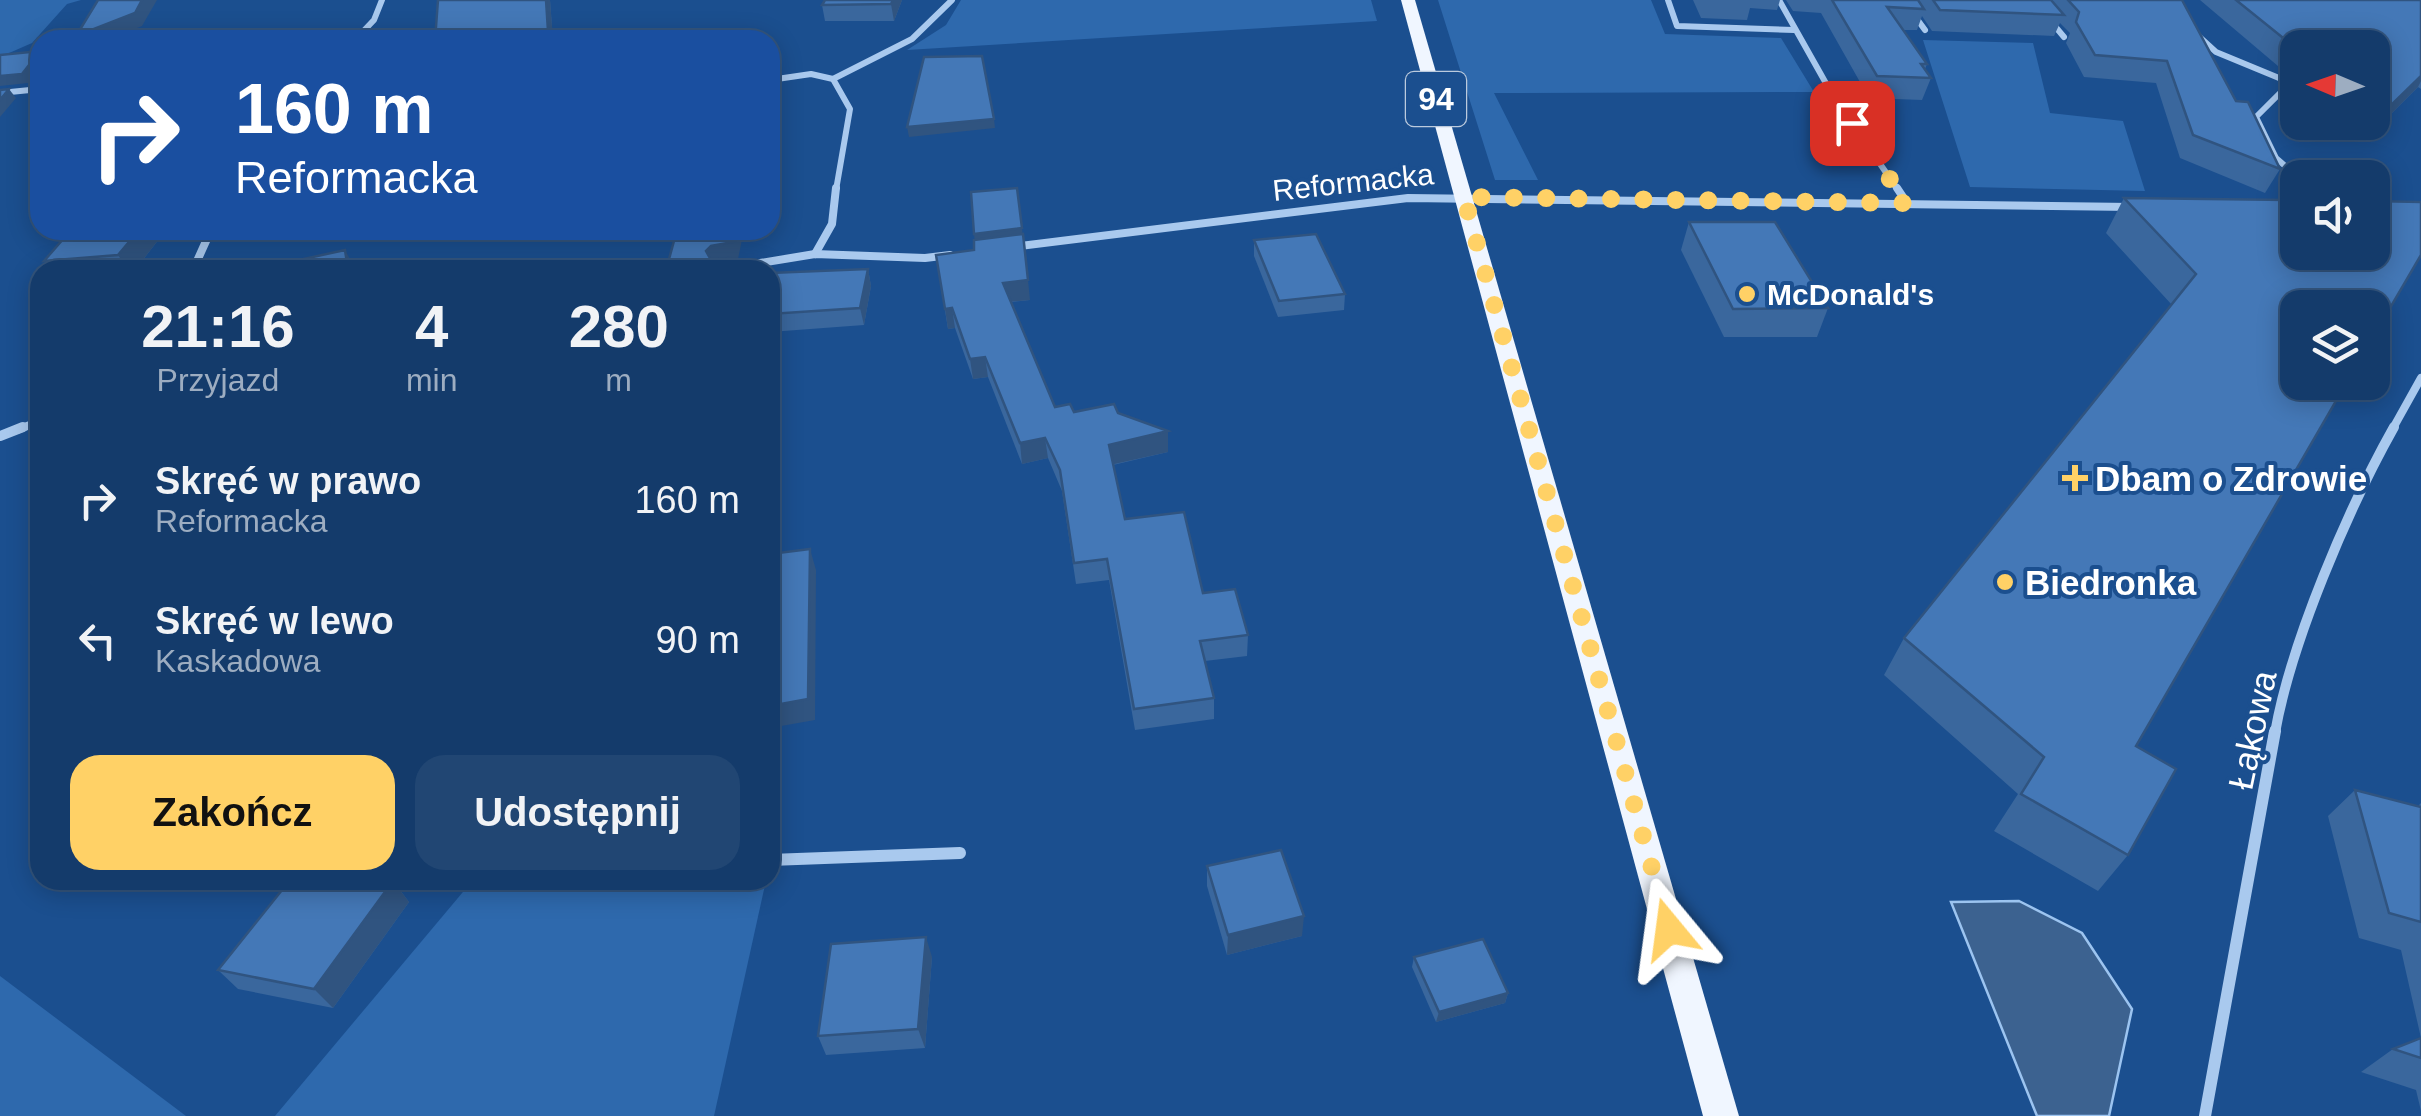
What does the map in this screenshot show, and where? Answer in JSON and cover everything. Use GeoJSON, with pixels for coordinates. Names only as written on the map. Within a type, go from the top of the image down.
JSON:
{"type":"FeatureCollection","features":[{"type":"Feature","properties":{"kind":"main road","name":"94"},"geometry":{"type":"LineString","coordinates":[[1408,0],[1722,1116]]}},
{"type":"Feature","properties":{"kind":"street"},"geometry":{"type":"LineString","coordinates":[[364,30],[374,20],[382,0]]}},
{"type":"Feature","properties":{"kind":"street"},"geometry":{"type":"LineString","coordinates":[[780,79],[811,74],[832,79],[856,64],[911,44],[938,22],[952,0]]}},
{"type":"Feature","properties":{"kind":"street"},"geometry":{"type":"LineString","coordinates":[[1668,0],[1678,26],[1794,30]]}},
{"type":"Feature","properties":{"kind":"street"},"geometry":{"type":"LineString","coordinates":[[1780,0],[1832,94],[1906,203]]}},
{"type":"Feature","properties":{"kind":"street"},"geometry":{"type":"LineString","coordinates":[[1903,0],[1925,30]]}},
{"type":"Feature","properties":{"kind":"street"},"geometry":{"type":"LineString","coordinates":[[2033,0],[2064,37]]}},
{"type":"Feature","properties":{"kind":"street"},"geometry":{"type":"LineString","coordinates":[[2187,26],[2216,52],[2279,78],[2287,86],[2256,117],[2280,161]]}},
{"type":"Feature","properties":{"kind":"street"},"geometry":{"type":"LineString","coordinates":[[815,254],[832,224],[840,149],[850,110],[832,79]]}},
{"type":"Feature","properties":{"kind":"street"},"geometry":{"type":"LineString","coordinates":[[0,93],[30,90]]}},
{"type":"Feature","properties":{"kind":"street","name":"Reformacka"},"geometry":{"type":"LineString","coordinates":[[1002,248],[1408,198],[2138,208]]}},
{"type":"Feature","properties":{"kind":"street"},"geometry":{"type":"LineString","coordinates":[[779,260],[815,254],[925,258],[964,253]]}},
{"type":"Feature","properties":{"kind":"street","name":"Łąkowa"},"geometry":{"type":"LineString","coordinates":[[2205,1116],[2280,702],[2327,571],[2386,439],[2421,378]]}},
{"type":"Feature","properties":{"kind":"street"},"geometry":{"type":"LineString","coordinates":[[0,436],[30,425]]}},
{"type":"Feature","properties":{"kind":"street"},"geometry":{"type":"LineString","coordinates":[[780,860],[960,854]]}},
{"type":"Feature","properties":{"kind":"shaded area"},"geometry":{"type":"Polygon","coordinates":[[[0,0],[81,0],[67,4],[44,30],[30,30],[30,44],[0,57],[0,0]]]}},
{"type":"Feature","properties":{"kind":"shaded area"},"geometry":{"type":"Polygon","coordinates":[[[961,0],[1371,0],[1377,21],[907,50],[946,25],[961,0]]]}},
{"type":"Feature","properties":{"kind":"shaded area"},"geometry":{"type":"Polygon","coordinates":[[[1438,0],[1651,0],[1665,34],[1781,38],[1814,92],[1494,93],[1538,180],[1495,180],[1438,0]]]}},
{"type":"Feature","properties":{"kind":"shaded area"},"geometry":{"type":"Polygon","coordinates":[[[1923,40],[2033,43],[2050,113],[2123,121],[2145,191],[1970,187],[1923,40]]]}},
{"type":"Feature","properties":{"kind":"shaded area"},"geometry":{"type":"Polygon","coordinates":[[[465,890],[764,890],[714,1116],[275,1116],[465,890]]]}},
{"type":"Feature","properties":{"kind":"shaded area"},"geometry":{"type":"Polygon","coordinates":[[[2019,901],[2082,933],[2132,1009],[2109,1116],[2037,1116],[1951,902],[2019,901]]]}},
{"type":"Feature","properties":{"kind":"shaded area"},"geometry":{"type":"Polygon","coordinates":[[[0,976],[186,1116],[0,1116],[0,976]]]}},
{"type":"Feature","properties":{"kind":"building"},"geometry":{"type":"Polygon","coordinates":[[[98,0],[142,0],[135,13],[91,30],[80,30],[98,0]]]}},
{"type":"Feature","properties":{"kind":"building"},"geometry":{"type":"Polygon","coordinates":[[[438,0],[546,0],[548,30],[436,30],[438,0]]]}},
{"type":"Feature","properties":{"kind":"building"},"geometry":{"type":"Polygon","coordinates":[[[825,0],[893,0],[891,4],[822,5],[825,0]]]}},
{"type":"Feature","properties":{"kind":"building"},"geometry":{"type":"Polygon","coordinates":[[[1832,0],[1918,0],[1924,9],[1887,7],[1927,64],[1921,64],[1931,78],[1877,76],[1832,0]]]}},
{"type":"Feature","properties":{"kind":"building"},"geometry":{"type":"Polygon","coordinates":[[[1933,0],[2051,0],[2064,15],[1940,10],[1933,0]]]}},
{"type":"Feature","properties":{"kind":"building"},"geometry":{"type":"Polygon","coordinates":[[[2068,0],[2182,0],[2236,101],[2248,102],[2280,169],[2193,135],[2167,61],[2095,55],[2076,22],[2079,12],[2068,0]]]}},
{"type":"Feature","properties":{"kind":"building"},"geometry":{"type":"Polygon","coordinates":[[[2236,0],[2421,0],[2421,76],[2390,106],[2390,30],[2280,30],[2280,35],[2236,0]]]}},
{"type":"Feature","properties":{"kind":"building"},"geometry":{"type":"Polygon","coordinates":[[[30,52],[30,64],[22,74],[0,76],[0,55],[30,52]]]}},
{"type":"Feature","properties":{"kind":"building"},"geometry":{"type":"Polygon","coordinates":[[[982,56],[994,119],[907,127],[924,57],[982,56]]]}},
{"type":"Feature","properties":{"kind":"building"},"geometry":{"type":"Polygon","coordinates":[[[1017,188],[1022,228],[974,234],[971,192],[1017,188]]]}},
{"type":"Feature","properties":{"kind":"building"},"geometry":{"type":"Polygon","coordinates":[[[2124,198],[2280,200],[2280,270],[2390,270],[2390,201],[2421,202],[2421,255],[2390,308],[2390,290],[2280,290],[2280,400],[2337,400],[2136,746],[2176,769],[2128,855],[2021,794],[2044,757],[1904,638],[2196,274],[2124,198]]]}},
{"type":"Feature","properties":{"kind":"building"},"geometry":{"type":"Polygon","coordinates":[[[1689,222],[1775,222],[1828,308],[1733,309],[1689,222]]]}},
{"type":"Feature","properties":{"kind":"building"},"geometry":{"type":"Polygon","coordinates":[[[1023,234],[1028,280],[1003,283],[1055,407],[1070,404],[1074,412],[1114,404],[1118,413],[1168,431],[1109,445],[1125,519],[1184,512],[1203,593],[1235,589],[1248,635],[1200,641],[1214,698],[1134,709],[1107,559],[1074,563],[1060,470],[1045,438],[1020,443],[985,357],[970,359],[952,308],[945,309],[936,255],[974,250],[974,240],[1023,234]]]}},
{"type":"Feature","properties":{"kind":"building"},"geometry":{"type":"Polygon","coordinates":[[[1316,234],[1345,294],[1279,301],[1254,240],[1316,234]]]}},
{"type":"Feature","properties":{"kind":"building"},"geometry":{"type":"Polygon","coordinates":[[[62,240],[131,240],[118,255],[45,260],[62,240]]]}},
{"type":"Feature","properties":{"kind":"building"},"geometry":{"type":"Polygon","coordinates":[[[674,240],[734,240],[711,246],[706,251],[711,260],[669,260],[674,240]]]}},
{"type":"Feature","properties":{"kind":"building"},"geometry":{"type":"Polygon","coordinates":[[[345,250],[346,260],[299,260],[345,250]]]}},
{"type":"Feature","properties":{"kind":"building"},"geometry":{"type":"Polygon","coordinates":[[[868,269],[860,308],[780,313],[780,273],[868,269]]]}},
{"type":"Feature","properties":{"kind":"building"},"geometry":{"type":"Polygon","coordinates":[[[810,549],[808,699],[780,704],[780,553],[810,549]]]}},
{"type":"Feature","properties":{"kind":"building"},"geometry":{"type":"Polygon","coordinates":[[[2355,790],[2421,807],[2421,922],[2389,913],[2355,790]]]}},
{"type":"Feature","properties":{"kind":"building"},"geometry":{"type":"Polygon","coordinates":[[[1281,850],[1304,916],[1228,935],[1207,866],[1281,850]]]}},
{"type":"Feature","properties":{"kind":"building"},"geometry":{"type":"Polygon","coordinates":[[[282,890],[386,890],[314,989],[218,970],[282,890]]]}},
{"type":"Feature","properties":{"kind":"building"},"geometry":{"type":"Polygon","coordinates":[[[926,937],[918,1029],[818,1036],[831,944],[926,937]]]}},
{"type":"Feature","properties":{"kind":"building"},"geometry":{"type":"Polygon","coordinates":[[[1483,939],[1508,993],[1439,1012],[1414,957],[1483,939]]]}},
{"type":"Feature","properties":{"kind":"building"},"geometry":{"type":"Polygon","coordinates":[[[2421,1038],[2421,1058],[2393,1049],[2421,1038]]]}},
{"type":"Feature","properties":{"kind":"place","name":"McDonald's"},"geometry":{"type":"Point","coordinates":[1747,294]}},
{"type":"Feature","properties":{"kind":"place","name":"Dbam o Zdrowie"},"geometry":{"type":"Point","coordinates":[2075,478]}},
{"type":"Feature","properties":{"kind":"place","name":"Biedronka"},"geometry":{"type":"Point","coordinates":[2005,582]}},
{"type":"Feature","properties":{"kind":"route"},"geometry":{"type":"LineString","coordinates":[[1669,929],[1464,197],[1906,203],[1852,123]]}}]}
